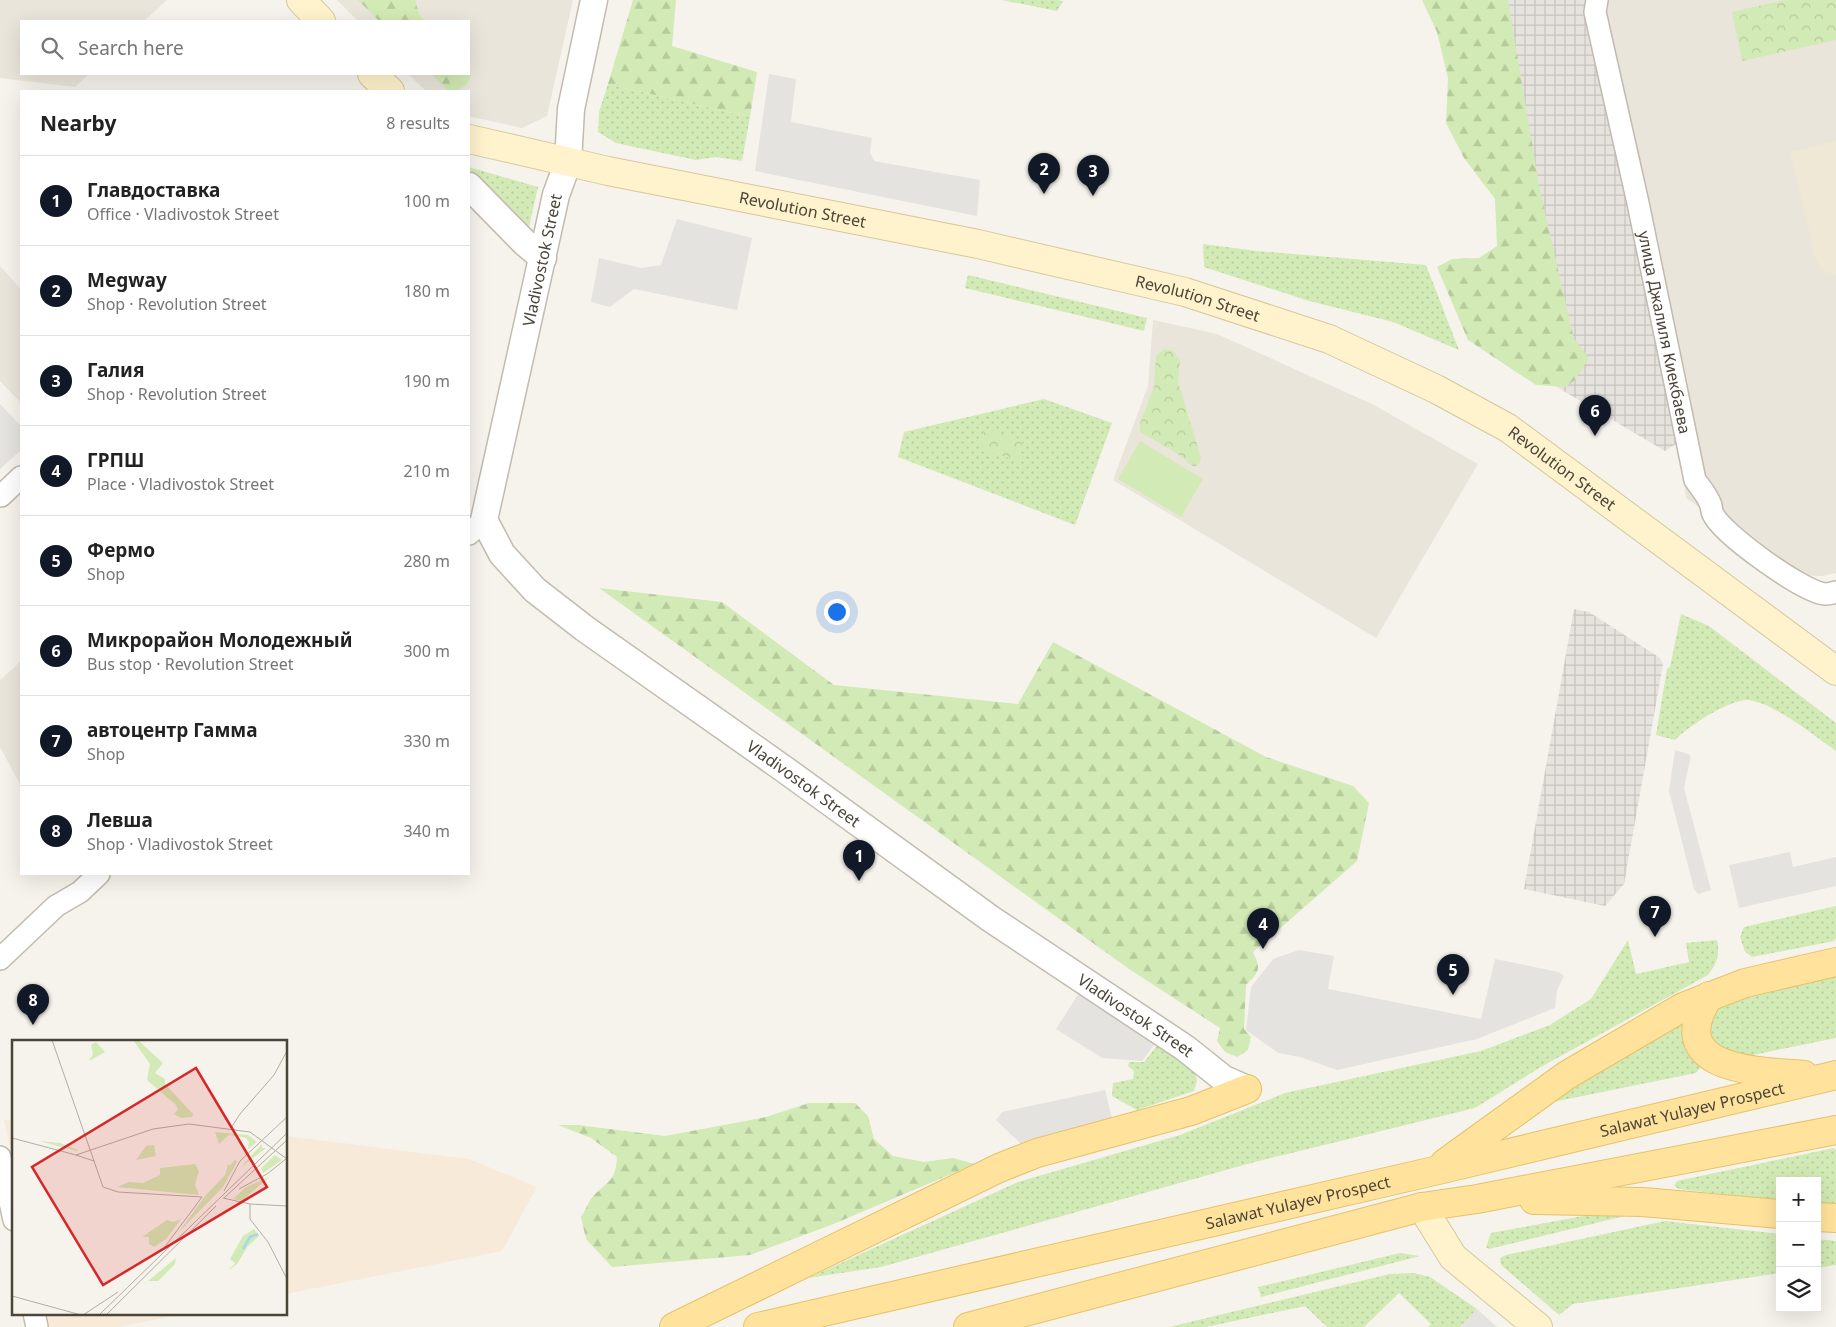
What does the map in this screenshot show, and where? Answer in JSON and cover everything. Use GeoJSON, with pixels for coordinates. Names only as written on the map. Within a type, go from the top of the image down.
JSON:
{"type":"FeatureCollection","features":[{"type":"Feature","properties":{"kind":"main road"},"geometry":{"type":"LineString","coordinates":[[301,0],[320,20]]}},
{"type":"Feature","properties":{"kind":"main road"},"geometry":{"type":"LineString","coordinates":[[373,75],[389,90]]}},
{"type":"Feature","properties":{"kind":"main road","name":"Revolution Street"},"geometry":{"type":"LineString","coordinates":[[470,139],[568,162],[978,244],[1185,292],[1329,338],[1436,389],[1508,428],[1834,667]]}},
{"type":"Feature","properties":{"kind":"main road"},"geometry":{"type":"LineString","coordinates":[[1434,1171],[1567,1075],[1683,1007],[1745,983],[1836,962]]}},
{"type":"Feature","properties":{"kind":"main road"},"geometry":{"type":"LineString","coordinates":[[1709,996],[1696,1023],[1697,1038],[1706,1053],[1720,1063],[1738,1069],[1832,1076]]}},
{"type":"Feature","properties":{"kind":"main road","name":"Salawat Yulayev Prospect"},"geometry":{"type":"LineString","coordinates":[[758,1327],[1434,1171],[1832,1076]]}},
{"type":"Feature","properties":{"kind":"main road"},"geometry":{"type":"LineString","coordinates":[[674,1327],[999,1168],[1037,1153],[1191,1111],[1247,1089]]}},
{"type":"Feature","properties":{"kind":"main road","name":"Salawat Yulayev Prospect"},"geometry":{"type":"LineString","coordinates":[[968,1327],[1422,1207],[1477,1199],[1836,1130]]}},
{"type":"Feature","properties":{"kind":"main road"},"geometry":{"type":"LineString","coordinates":[[1477,1199],[1643,1202],[1776,1214]]}},
{"type":"Feature","properties":{"kind":"main road"},"geometry":{"type":"LineString","coordinates":[[1422,1207],[1453,1257],[1538,1327]]}},
{"type":"Feature","properties":{"kind":"main road"},"geometry":{"type":"LineString","coordinates":[[1821,1217],[1836,1218]]}},
{"type":"Feature","properties":{"kind":"street","name":"Vladivostok Street"},"geometry":{"type":"LineString","coordinates":[[594,0],[571,109],[568,162],[556,194],[543,258],[476,527],[535,590],[584,628],[784,769],[991,919],[1185,1048],[1224,1080],[1247,1089]]}},
{"type":"Feature","properties":{"kind":"street","name":"улица Джалиля Киекбаева"},"geometry":{"type":"LineString","coordinates":[[1597,0],[1594,12],[1638,203],[1695,480],[1710,502],[1713,514],[1724,528],[1753,552],[1792,580],[1812,590],[1826,594],[1836,592]]}},
{"type":"Feature","properties":{"kind":"street"},"geometry":{"type":"LineString","coordinates":[[470,187],[525,243],[543,258]]}},
{"type":"Feature","properties":{"kind":"street"},"geometry":{"type":"LineString","coordinates":[[1,496],[20,478]]}},
{"type":"Feature","properties":{"kind":"street"},"geometry":{"type":"LineString","coordinates":[[0,959],[56,906],[80,892],[98,875]]}},
{"type":"Feature","properties":{"kind":"street"},"geometry":{"type":"LineString","coordinates":[[1191,1111],[1203,1098],[1210,1083],[1205,1064]]}},
{"type":"Feature","properties":{"kind":"street"},"geometry":{"type":"LineString","coordinates":[[0,1157],[12,1211]]}},
{"type":"Feature","properties":{"kind":"street"},"geometry":{"type":"LineString","coordinates":[[34,1314],[37,1327]]}},
{"type":"Feature","properties":{"kind":"shaded area"},"geometry":{"type":"Polygon","coordinates":[[[0,0],[167,0],[145,20],[20,20],[20,75],[88,75],[75,87],[0,78],[0,0]]]}},
{"type":"Feature","properties":{"kind":"shaded area"},"geometry":{"type":"Polygon","coordinates":[[[337,0],[573,0],[547,116],[522,128],[470,116],[470,90],[425,90],[409,75],[470,75],[470,20],[357,20],[337,0]]]}},
{"type":"Feature","properties":{"kind":"shaded area"},"geometry":{"type":"Polygon","coordinates":[[[1471,0],[1582,0],[1591,16],[1679,442],[1665,451],[1550,383],[1471,0]]]}},
{"type":"Feature","properties":{"kind":"shaded area"},"geometry":{"type":"Polygon","coordinates":[[[1582,0],[1836,0],[1836,573],[1822,576],[1795,575],[1686,498],[1679,442],[1582,0]]]}},
{"type":"Feature","properties":{"kind":"shaded area"},"geometry":{"type":"Polygon","coordinates":[[[769,74],[796,79],[791,122],[872,138],[870,152],[874,161],[980,180],[977,216],[755,171],[769,74]]]}},
{"type":"Feature","properties":{"kind":"shaded area"},"geometry":{"type":"Polygon","coordinates":[[[1836,141],[1835,275],[1822,270],[1816,260],[1790,152],[1836,141]]]}},
{"type":"Feature","properties":{"kind":"shaded area"},"geometry":{"type":"Polygon","coordinates":[[[677,219],[752,238],[737,310],[634,289],[610,307],[591,302],[599,258],[641,268],[661,265],[677,219]]]}},
{"type":"Feature","properties":{"kind":"shaded area"},"geometry":{"type":"Polygon","coordinates":[[[0,266],[20,288],[20,402],[0,381],[0,266]]]}},
{"type":"Feature","properties":{"kind":"shaded area"},"geometry":{"type":"Polygon","coordinates":[[[1153,320],[1217,334],[1374,405],[1478,464],[1376,638],[1113,480],[1148,386],[1153,320]]]}},
{"type":"Feature","properties":{"kind":"shaded area"},"geometry":{"type":"Polygon","coordinates":[[[0,404],[20,425],[20,451],[0,469],[0,404]]]}},
{"type":"Feature","properties":{"kind":"shaded area"},"geometry":{"type":"Polygon","coordinates":[[[1574,609],[1589,612],[1660,658],[1663,664],[1624,884],[1605,906],[1524,889],[1574,609]]]}},
{"type":"Feature","properties":{"kind":"shaded area"},"geometry":{"type":"Polygon","coordinates":[[[20,662],[20,784],[0,747],[0,680],[20,662]]]}},
{"type":"Feature","properties":{"kind":"shaded area"},"geometry":{"type":"Polygon","coordinates":[[[1675,750],[1691,755],[1684,788],[1711,890],[1698,894],[1694,889],[1669,791],[1675,750]]]}},
{"type":"Feature","properties":{"kind":"shaded area"},"geometry":{"type":"Polygon","coordinates":[[[1790,852],[1793,867],[1836,857],[1836,886],[1739,908],[1729,865],[1790,852]]]}},
{"type":"Feature","properties":{"kind":"shaded area"},"geometry":{"type":"Polygon","coordinates":[[[1299,950],[1334,956],[1328,989],[1481,1019],[1495,959],[1559,972],[1564,976],[1557,990],[1555,1008],[1477,1039],[1337,1070],[1300,1057],[1278,1053],[1246,1030],[1251,987],[1273,959],[1299,950]]]}},
{"type":"Feature","properties":{"kind":"shaded area"},"geometry":{"type":"Polygon","coordinates":[[[1079,993],[1159,1038],[1142,1061],[1102,1058],[1056,1029],[1079,993]]]}},
{"type":"Feature","properties":{"kind":"shaded area"},"geometry":{"type":"Polygon","coordinates":[[[1105,1090],[1113,1122],[1026,1149],[996,1120],[1002,1112],[1105,1090]]]}},
{"type":"Feature","properties":{"kind":"shaded area"},"geometry":{"type":"Polygon","coordinates":[[[4,1120],[12,1120],[12,1158],[4,1120]]]}},
{"type":"Feature","properties":{"kind":"shaded area"},"geometry":{"type":"Polygon","coordinates":[[[288,1136],[469,1159],[537,1187],[502,1251],[288,1294],[288,1136]]]}},
{"type":"Feature","properties":{"kind":"shaded area"},"geometry":{"type":"Polygon","coordinates":[[[1477,1309],[1497,1327],[1460,1327],[1477,1309]]]}},
{"type":"Feature","properties":{"kind":"shaded area"},"geometry":{"type":"Polygon","coordinates":[[[45,1314],[183,1314],[118,1327],[48,1327],[45,1314]]]}},
{"type":"Feature","properties":{"kind":"green space"},"geometry":{"type":"Polygon","coordinates":[[[358,0],[415,0],[419,14],[424,20],[378,20],[358,0]]]}},
{"type":"Feature","properties":{"kind":"green space"},"geometry":{"type":"Polygon","coordinates":[[[633,0],[676,0],[672,46],[757,72],[750,117],[608,84],[633,0]]]}},
{"type":"Feature","properties":{"kind":"green space"},"geometry":{"type":"Polygon","coordinates":[[[1002,0],[1057,0],[1063,1],[1057,11],[1002,0]]]}},
{"type":"Feature","properties":{"kind":"green space"},"geometry":{"type":"Polygon","coordinates":[[[1422,0],[1508,0],[1540,191],[1574,339],[1589,358],[1575,380],[1566,387],[1536,385],[1468,340],[1437,267],[1452,259],[1479,258],[1497,246],[1495,199],[1464,158],[1446,123],[1448,78],[1437,32],[1422,0]]]}},
{"type":"Feature","properties":{"kind":"green space"},"geometry":{"type":"Polygon","coordinates":[[[1785,0],[1836,0],[1836,40],[1742,61],[1732,12],[1785,0]]]}},
{"type":"Feature","properties":{"kind":"green space"},"geometry":{"type":"Polygon","coordinates":[[[470,70],[471,75],[464,87],[448,90],[432,75],[470,75],[470,70]]]}},
{"type":"Feature","properties":{"kind":"green space"},"geometry":{"type":"Polygon","coordinates":[[[608,84],[750,117],[742,161],[716,157],[696,160],[616,143],[598,132],[599,112],[608,84]]]}},
{"type":"Feature","properties":{"kind":"green space"},"geometry":{"type":"Polygon","coordinates":[[[470,167],[538,187],[526,240],[470,179],[470,167]]]}},
{"type":"Feature","properties":{"kind":"green space"},"geometry":{"type":"Polygon","coordinates":[[[1203,244],[1257,251],[1426,265],[1459,350],[1393,322],[1309,301],[1204,267],[1203,244]]]}},
{"type":"Feature","properties":{"kind":"green space"},"geometry":{"type":"Polygon","coordinates":[[[968,275],[1147,318],[1144,331],[965,288],[968,275]]]}},
{"type":"Feature","properties":{"kind":"green space"},"geometry":{"type":"Polygon","coordinates":[[[1164,349],[1173,351],[1180,360],[1178,382],[1201,458],[1199,464],[1194,467],[1175,452],[1140,432],[1140,423],[1154,387],[1156,356],[1164,349]]]}},
{"type":"Feature","properties":{"kind":"green space"},"geometry":{"type":"Polygon","coordinates":[[[1044,399],[1112,423],[1075,525],[898,457],[904,432],[1044,399]]]}},
{"type":"Feature","properties":{"kind":"green space"},"geometry":{"type":"Polygon","coordinates":[[[984,429],[1023,440],[1018,460],[979,450],[984,429]]]}},
{"type":"Feature","properties":{"kind":"green space"},"geometry":{"type":"Polygon","coordinates":[[[1140,441],[1203,479],[1181,517],[1118,479],[1140,441]]]}},
{"type":"Feature","properties":{"kind":"green space"},"geometry":{"type":"Polygon","coordinates":[[[599,588],[722,602],[834,685],[1018,704],[1053,642],[1266,757],[1353,786],[1369,803],[1357,861],[1253,952],[1258,970],[1246,985],[1244,1029],[1251,1037],[1248,1050],[1237,1057],[1225,1052],[1217,1041],[1220,1028],[1129,969],[599,588]]]}},
{"type":"Feature","properties":{"kind":"green space"},"geometry":{"type":"Polygon","coordinates":[[[1681,614],[1709,626],[1836,723],[1836,751],[1783,714],[1749,700],[1721,708],[1699,721],[1675,740],[1656,735],[1667,669],[1670,667],[1681,614]]]}},
{"type":"Feature","properties":{"kind":"green space"},"geometry":{"type":"Polygon","coordinates":[[[1836,906],[1836,938],[1834,941],[1752,957],[1745,952],[1740,937],[1744,927],[1836,906]]]}},
{"type":"Feature","properties":{"kind":"green space"},"geometry":{"type":"Polygon","coordinates":[[[1628,940],[1636,974],[1689,962],[1686,943],[1717,940],[1718,954],[1716,963],[1708,975],[1539,1068],[1475,1108],[1251,1163],[881,1267],[808,1278],[1018,1182],[1180,1135],[1285,1093],[1481,1051],[1550,1025],[1591,999],[1628,940]]]}},
{"type":"Feature","properties":{"kind":"green space"},"geometry":{"type":"Polygon","coordinates":[[[1836,976],[1836,1038],[1743,1057],[1720,1049],[1712,1040],[1709,1029],[1711,1015],[1723,1000],[1836,976]]]}},
{"type":"Feature","properties":{"kind":"green space"},"geometry":{"type":"Polygon","coordinates":[[[1690,1011],[1700,1068],[1696,1073],[1553,1102],[1556,1096],[1690,1011]]]}},
{"type":"Feature","properties":{"kind":"green space"},"geometry":{"type":"Polygon","coordinates":[[[1160,1042],[1194,1066],[1197,1081],[1194,1091],[1137,1110],[1112,1096],[1113,1083],[1133,1079],[1134,1071],[1128,1066],[1129,1062],[1144,1062],[1160,1042]]]}},
{"type":"Feature","properties":{"kind":"green space"},"geometry":{"type":"Polygon","coordinates":[[[809,1103],[855,1103],[868,1116],[874,1139],[893,1156],[924,1162],[953,1158],[975,1164],[831,1225],[750,1255],[612,1267],[586,1239],[581,1217],[591,1199],[612,1177],[617,1157],[591,1138],[558,1125],[578,1125],[665,1136],[766,1117],[809,1103]]]}},
{"type":"Feature","properties":{"kind":"green space"},"geometry":{"type":"Polygon","coordinates":[[[1834,1148],[1836,1150],[1836,1207],[1821,1205],[1821,1177],[1776,1177],[1776,1201],[1679,1189],[1674,1186],[1677,1181],[1834,1148]]]}},
{"type":"Feature","properties":{"kind":"green space"},"geometry":{"type":"Polygon","coordinates":[[[1599,1213],[1633,1214],[1489,1249],[1486,1247],[1491,1233],[1599,1213]]]}},
{"type":"Feature","properties":{"kind":"green space"},"geometry":{"type":"Polygon","coordinates":[[[1665,1221],[1776,1234],[1776,1274],[1573,1304],[1559,1315],[1501,1265],[1500,1258],[1506,1255],[1665,1221]]]}},
{"type":"Feature","properties":{"kind":"green space"},"geometry":{"type":"Polygon","coordinates":[[[1821,1239],[1836,1241],[1836,1265],[1821,1267],[1821,1239]]]}},
{"type":"Feature","properties":{"kind":"green space"},"geometry":{"type":"Polygon","coordinates":[[[1400,1253],[1420,1256],[1261,1297],[1258,1287],[1400,1253]]]}},
{"type":"Feature","properties":{"kind":"green space"},"geometry":{"type":"Polygon","coordinates":[[[1414,1273],[1430,1277],[1477,1309],[1460,1327],[1428,1327],[1431,1324],[1399,1293],[1364,1327],[1327,1327],[1305,1306],[1206,1327],[1169,1327],[1390,1274],[1414,1273]]]}},
{"type":"Feature","properties":{"kind":"place","name":"Megway"},"geometry":{"type":"Point","coordinates":[1044,194]}},
{"type":"Feature","properties":{"kind":"place","name":"Галия"},"geometry":{"type":"Point","coordinates":[1093,196]}},
{"type":"Feature","properties":{"kind":"place","name":"Микрорайон Молодежный"},"geometry":{"type":"Point","coordinates":[1595,436]}},
{"type":"Feature","properties":{"kind":"place","name":"Главдоставка"},"geometry":{"type":"Point","coordinates":[859,881]}},
{"type":"Feature","properties":{"kind":"place","name":"автоцентр Гамма"},"geometry":{"type":"Point","coordinates":[1655,937]}},
{"type":"Feature","properties":{"kind":"place","name":"ГРПШ"},"geometry":{"type":"Point","coordinates":[1263,949]}},
{"type":"Feature","properties":{"kind":"place","name":"Фермо"},"geometry":{"type":"Point","coordinates":[1453,995]}},
{"type":"Feature","properties":{"kind":"place","name":"Левша"},"geometry":{"type":"Point","coordinates":[33,1025]}}]}
